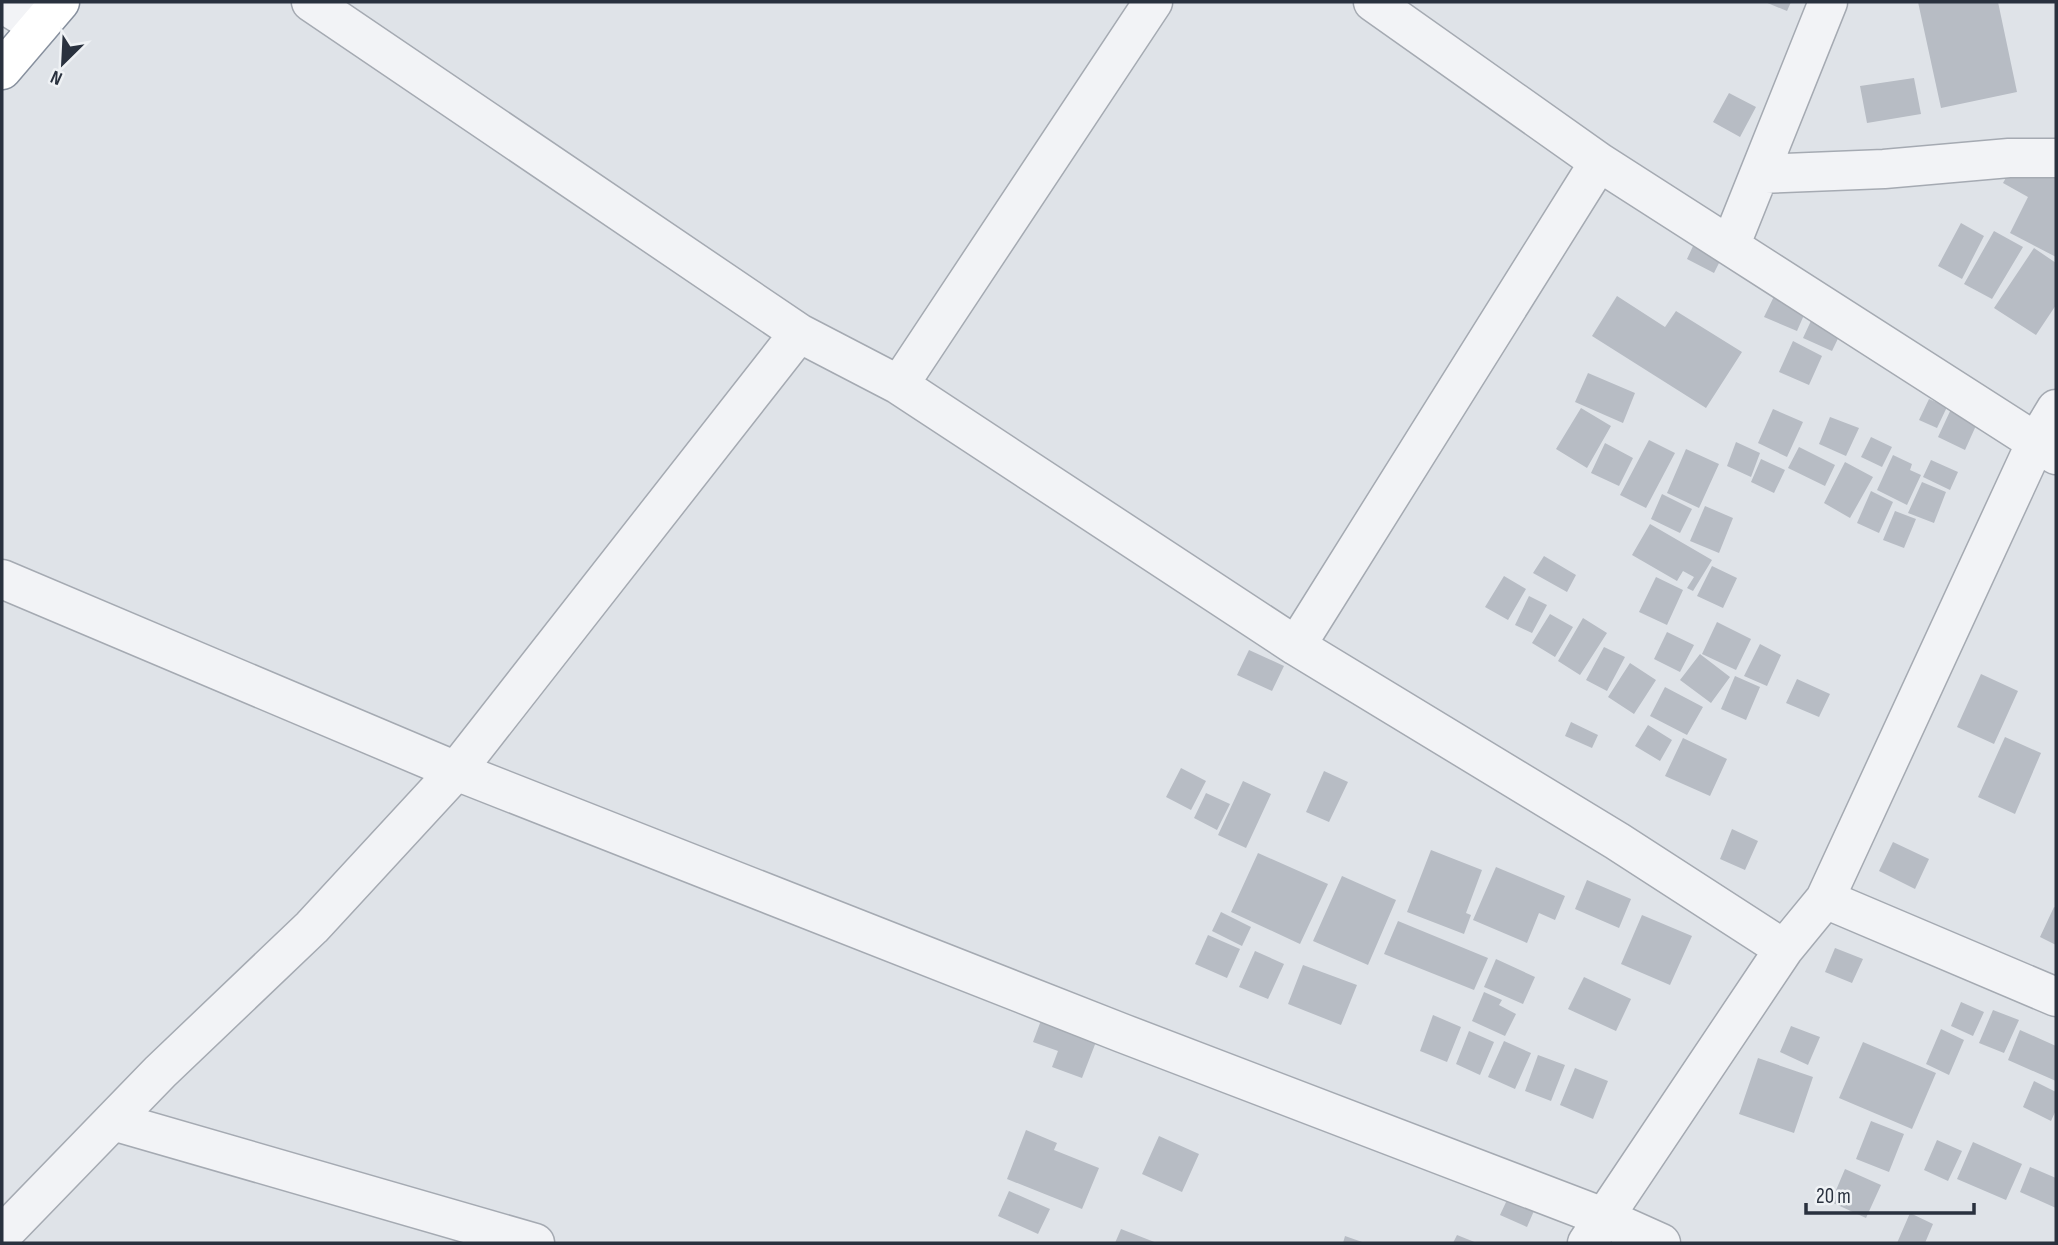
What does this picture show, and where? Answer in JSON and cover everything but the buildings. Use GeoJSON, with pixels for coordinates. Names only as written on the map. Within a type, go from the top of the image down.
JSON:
{"type":"FeatureCollection","features":[{"type":"Feature","properties":{"kind":"highway"},"geometry":{"type":"LineString","coordinates":[[2,70],[50,14]]}},
{"type":"Feature","properties":{"kind":"street"},"geometry":{"type":"LineString","coordinates":[[311,2],[799,333],[899,385],[1296,646],[1618,841],[1784,949]]}},
{"type":"Feature","properties":{"kind":"street"},"geometry":{"type":"LineString","coordinates":[[899,385],[1153,2]]}},
{"type":"Feature","properties":{"kind":"street"},"geometry":{"type":"LineString","coordinates":[[1373,2],[1599,162],[2046,448]]}},
{"type":"Feature","properties":{"kind":"street"},"geometry":{"type":"LineString","coordinates":[[1731,244],[1828,2]]}},
{"type":"Feature","properties":{"kind":"street"},"geometry":{"type":"LineString","coordinates":[[2,3],[50,14]]}},
{"type":"Feature","properties":{"kind":"street"},"geometry":{"type":"LineString","coordinates":[[1759,174],[1884,169],[2009,158],[2056,158]]}},
{"type":"Feature","properties":{"kind":"street"},"geometry":{"type":"LineString","coordinates":[[1296,646],[1599,162]]}},
{"type":"Feature","properties":{"kind":"street"},"geometry":{"type":"LineString","coordinates":[[2,1235],[113,1121],[312,927],[456,771],[799,333]]}},
{"type":"Feature","properties":{"kind":"street"},"geometry":{"type":"LineString","coordinates":[[1595,1230],[1784,949],[1825,899],[2046,448],[2056,409]]}},
{"type":"Feature","properties":{"kind":"street"},"geometry":{"type":"LineString","coordinates":[[2,579],[456,771],[1122,1033],[1595,1230],[1661,1243]]}},
{"type":"Feature","properties":{"kind":"street"},"geometry":{"type":"LineString","coordinates":[[1825,899],[2056,997]]}},
{"type":"Feature","properties":{"kind":"street"},"geometry":{"type":"LineString","coordinates":[[113,1121],[489,1236],[534,1243]]}}]}
